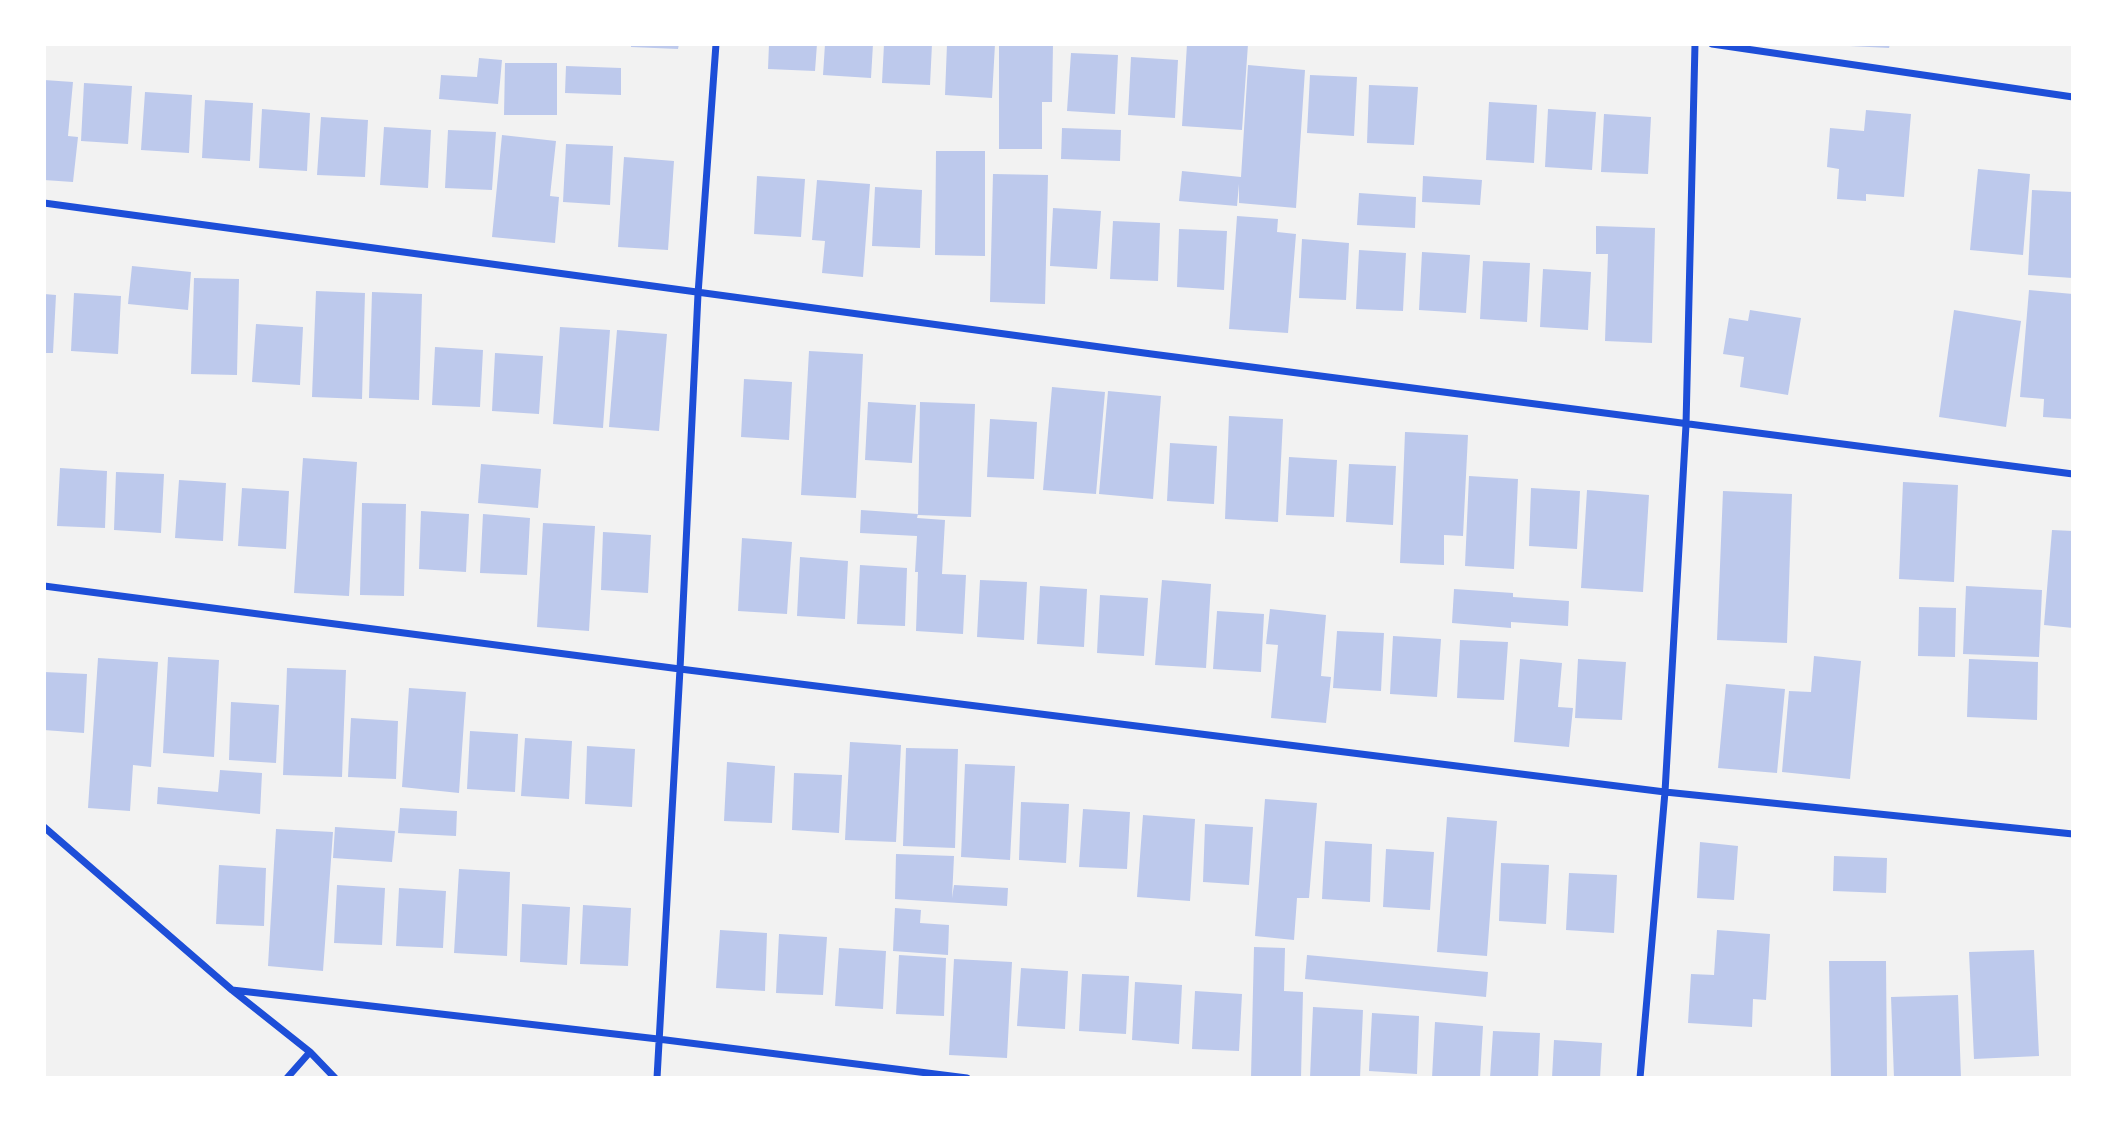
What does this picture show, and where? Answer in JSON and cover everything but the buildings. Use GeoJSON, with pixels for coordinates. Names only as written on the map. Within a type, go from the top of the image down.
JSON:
{"type":"FeatureCollection","features":[{"type":"Feature","properties":{"kind":"street"},"geometry":{"type":"LineString","coordinates":[[657,1078],[698,294],[716,44]]}},
{"type":"Feature","properties":{"kind":"street"},"geometry":{"type":"LineString","coordinates":[[1640,1078],[1665,792],[1686,425],[1695,44]]}},
{"type":"Feature","properties":{"kind":"street"},"geometry":{"type":"LineString","coordinates":[[1712,44],[2073,97]]}},
{"type":"Feature","properties":{"kind":"street"},"geometry":{"type":"LineString","coordinates":[[44,203],[698,294],[2073,474]]}},
{"type":"Feature","properties":{"kind":"street"},"geometry":{"type":"LineString","coordinates":[[44,586],[680,669],[1665,792],[2073,834]]}},
{"type":"Feature","properties":{"kind":"street"},"geometry":{"type":"LineString","coordinates":[[44,827],[232,990],[310,1052],[335,1078]]}},
{"type":"Feature","properties":{"kind":"street"},"geometry":{"type":"LineString","coordinates":[[232,990],[967,1078]]}},
{"type":"Feature","properties":{"kind":"street"},"geometry":{"type":"LineString","coordinates":[[287,1078],[310,1052]]}}]}
